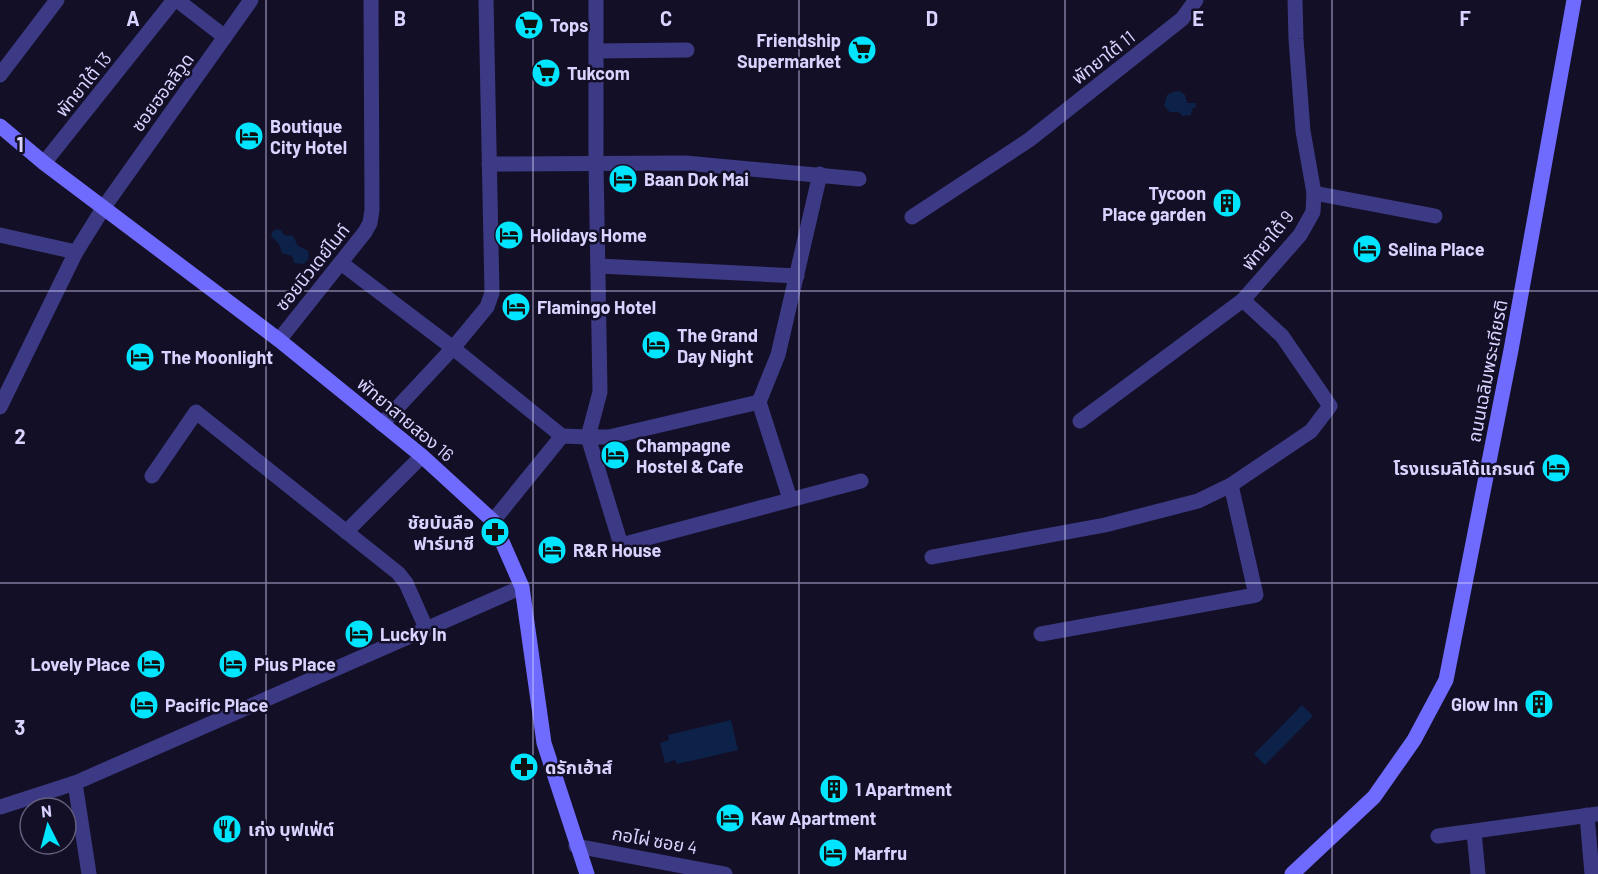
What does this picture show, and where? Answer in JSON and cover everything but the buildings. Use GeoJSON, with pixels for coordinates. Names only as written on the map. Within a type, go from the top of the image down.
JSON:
{"type":"FeatureCollection","features":[{"type":"Feature","properties":{"kind":"street"},"geometry":{"type":"LineString","coordinates":[[0,75],[57,0]]}},
{"type":"Feature","properties":{"kind":"street"},"geometry":{"type":"LineString","coordinates":[[176,0],[225,37]]}},
{"type":"Feature","properties":{"kind":"street","name":"พัทยาใต้ 13"},"geometry":{"type":"LineString","coordinates":[[44,163],[176,0]]}},
{"type":"Feature","properties":{"kind":"street","name":"ซอยฮอลลีวูด"},"geometry":{"type":"LineString","coordinates":[[0,407],[76,252],[104,207],[252,0]]}},
{"type":"Feature","properties":{"kind":"street","name":"ซอยนิวเดย์ไนท์"},"geometry":{"type":"LineString","coordinates":[[279,340],[370,224],[372,210],[371,0]]}},
{"type":"Feature","properties":{"kind":"street"},"geometry":{"type":"LineString","coordinates":[[382,424],[453,348],[487,307],[492,293],[486,0]]}},
{"type":"Feature","properties":{"kind":"street"},"geometry":{"type":"LineString","coordinates":[[596,0],[600,393],[588,437],[621,545],[861,481]]}},
{"type":"Feature","properties":{"kind":"street","name":"พัทยาใต้ 11"},"geometry":{"type":"LineString","coordinates":[[912,217],[1029,140],[1182,19],[1196,0]]}},
{"type":"Feature","properties":{"kind":"street","name":"พัทยาใต้ 9"},"geometry":{"type":"LineString","coordinates":[[1080,421],[1243,300],[1300,235],[1313,212],[1314,193],[1303,131],[1295,0]]}},
{"type":"Feature","properties":{"kind":"street","name":"ถนนเฉลิมพระเกียรติ"},"geometry":{"type":"LineString","coordinates":[[1292,874],[1374,796],[1414,740],[1446,680],[1511,350],[1574,0]]}},
{"type":"Feature","properties":{"kind":"street"},"geometry":{"type":"LineString","coordinates":[[596,51],[687,50]]}},
{"type":"Feature","properties":{"kind":"street","name":"พัทยาสายสอง 16"},"geometry":{"type":"LineString","coordinates":[[0,126],[44,163],[279,340],[422,456],[493,521],[522,586],[544,743],[586,874]]}},
{"type":"Feature","properties":{"kind":"street"},"geometry":{"type":"LineString","coordinates":[[489,164],[685,163],[859,179]]}},
{"type":"Feature","properties":{"kind":"street"},"geometry":{"type":"LineString","coordinates":[[790,499],[759,402],[778,355],[820,174]]}},
{"type":"Feature","properties":{"kind":"street"},"geometry":{"type":"LineString","coordinates":[[1314,193],[1435,216]]}},
{"type":"Feature","properties":{"kind":"street"},"geometry":{"type":"LineString","coordinates":[[0,235],[76,252]]}},
{"type":"Feature","properties":{"kind":"street"},"geometry":{"type":"LineString","coordinates":[[341,262],[562,436],[609,437],[759,402]]}},
{"type":"Feature","properties":{"kind":"street"},"geometry":{"type":"LineString","coordinates":[[599,266],[797,276]]}},
{"type":"Feature","properties":{"kind":"street"},"geometry":{"type":"LineString","coordinates":[[932,557],[1105,525],[1198,501],[1232,485],[1311,431],[1330,406],[1282,336],[1243,300]]}},
{"type":"Feature","properties":{"kind":"street"},"geometry":{"type":"LineString","coordinates":[[152,476],[196,412],[398,573],[406,583],[426,628]]}},
{"type":"Feature","properties":{"kind":"street"},"geometry":{"type":"LineString","coordinates":[[493,521],[562,436]]}},
{"type":"Feature","properties":{"kind":"street"},"geometry":{"type":"LineString","coordinates":[[346,532],[422,456]]}},
{"type":"Feature","properties":{"kind":"street"},"geometry":{"type":"LineString","coordinates":[[1041,634],[1256,596],[1232,485]]}},
{"type":"Feature","properties":{"kind":"street"},"geometry":{"type":"LineString","coordinates":[[0,807],[75,783],[522,586]]}},
{"type":"Feature","properties":{"kind":"street"},"geometry":{"type":"LineString","coordinates":[[75,783],[89,874]]}},
{"type":"Feature","properties":{"kind":"street"},"geometry":{"type":"LineString","coordinates":[[1438,836],[1593,815],[1592,874]]}},
{"type":"Feature","properties":{"kind":"street"},"geometry":{"type":"LineString","coordinates":[[1474,832],[1478,874]]}},
{"type":"Feature","properties":{"kind":"street","name":"กอไผ่ ซอย 4"},"geometry":{"type":"LineString","coordinates":[[576,846],[725,874]]}},
{"type":"Feature","properties":{"kind":"water"},"geometry":{"type":"Polygon","coordinates":[[[1180,91],[1185,95],[1187,103],[1195,103],[1196,107],[1192,109],[1191,115],[1182,116],[1179,112],[1170,112],[1164,106],[1167,95],[1180,91]]]}},
{"type":"Feature","properties":{"kind":"water"},"geometry":{"type":"Polygon","coordinates":[[[276,229],[281,230],[284,235],[293,236],[298,246],[307,250],[308,257],[304,264],[294,263],[292,256],[282,253],[279,244],[271,236],[276,229]]]}},
{"type":"Feature","properties":{"kind":"water"},"geometry":{"type":"Polygon","coordinates":[[[1302,705],[1313,716],[1265,765],[1254,754],[1302,705]]]}},
{"type":"Feature","properties":{"kind":"water"},"geometry":{"type":"Polygon","coordinates":[[[731,720],[738,750],[677,764],[675,760],[665,763],[660,743],[669,740],[668,735],[731,720]]]}},
{"type":"Feature","properties":{"kind":"place","name":"Tops"},"geometry":{"type":"Point","coordinates":[529,25]}},
{"type":"Feature","properties":{"kind":"place","name":"Friendship Supermarket"},"geometry":{"type":"Point","coordinates":[862,50]}},
{"type":"Feature","properties":{"kind":"place","name":"Tukcom"},"geometry":{"type":"Point","coordinates":[546,73]}},
{"type":"Feature","properties":{"kind":"place","name":"Boutique City Hotel"},"geometry":{"type":"Point","coordinates":[249,136]}},
{"type":"Feature","properties":{"kind":"place","name":"Baan Dok Mai"},"geometry":{"type":"Point","coordinates":[623,179]}},
{"type":"Feature","properties":{"kind":"place","name":"Tycoon Place garden"},"geometry":{"type":"Point","coordinates":[1227,203]}},
{"type":"Feature","properties":{"kind":"place","name":"Holidays Home"},"geometry":{"type":"Point","coordinates":[509,235]}},
{"type":"Feature","properties":{"kind":"place","name":"Selina Place"},"geometry":{"type":"Point","coordinates":[1367,249]}},
{"type":"Feature","properties":{"kind":"place","name":"Flamingo Hotel"},"geometry":{"type":"Point","coordinates":[516,307]}},
{"type":"Feature","properties":{"kind":"place","name":"The Grand Day Night"},"geometry":{"type":"Point","coordinates":[656,345]}},
{"type":"Feature","properties":{"kind":"place","name":"The Moonlight"},"geometry":{"type":"Point","coordinates":[140,357]}},
{"type":"Feature","properties":{"kind":"place","name":"Champagne Hostel & Cafe"},"geometry":{"type":"Point","coordinates":[615,455]}},
{"type":"Feature","properties":{"kind":"place","name":"โรงแรมลิโด้แกรนด์"},"geometry":{"type":"Point","coordinates":[1556,468]}},
{"type":"Feature","properties":{"kind":"place","name":"ชัยบันลือ ฟาร์มาซี"},"geometry":{"type":"Point","coordinates":[495,532]}},
{"type":"Feature","properties":{"kind":"place","name":"R&R House"},"geometry":{"type":"Point","coordinates":[552,550]}},
{"type":"Feature","properties":{"kind":"place","name":"Lucky In"},"geometry":{"type":"Point","coordinates":[359,634]}},
{"type":"Feature","properties":{"kind":"place","name":"Lovely Place"},"geometry":{"type":"Point","coordinates":[151,664]}},
{"type":"Feature","properties":{"kind":"place","name":"Pius Place"},"geometry":{"type":"Point","coordinates":[233,664]}},
{"type":"Feature","properties":{"kind":"place","name":"Glow Inn"},"geometry":{"type":"Point","coordinates":[1539,704]}},
{"type":"Feature","properties":{"kind":"place","name":"Pacific Place"},"geometry":{"type":"Point","coordinates":[144,705]}},
{"type":"Feature","properties":{"kind":"place","name":"ดรักเฮ้าส์"},"geometry":{"type":"Point","coordinates":[524,767]}},
{"type":"Feature","properties":{"kind":"place","name":"1 Apartment"},"geometry":{"type":"Point","coordinates":[834,789]}},
{"type":"Feature","properties":{"kind":"place","name":"Kaw Apartment"},"geometry":{"type":"Point","coordinates":[730,818]}},
{"type":"Feature","properties":{"kind":"place","name":"เก่ง บุฟเฟ่ต์"},"geometry":{"type":"Point","coordinates":[227,829]}},
{"type":"Feature","properties":{"kind":"place","name":"Marfru"},"geometry":{"type":"Point","coordinates":[833,853]}}]}
